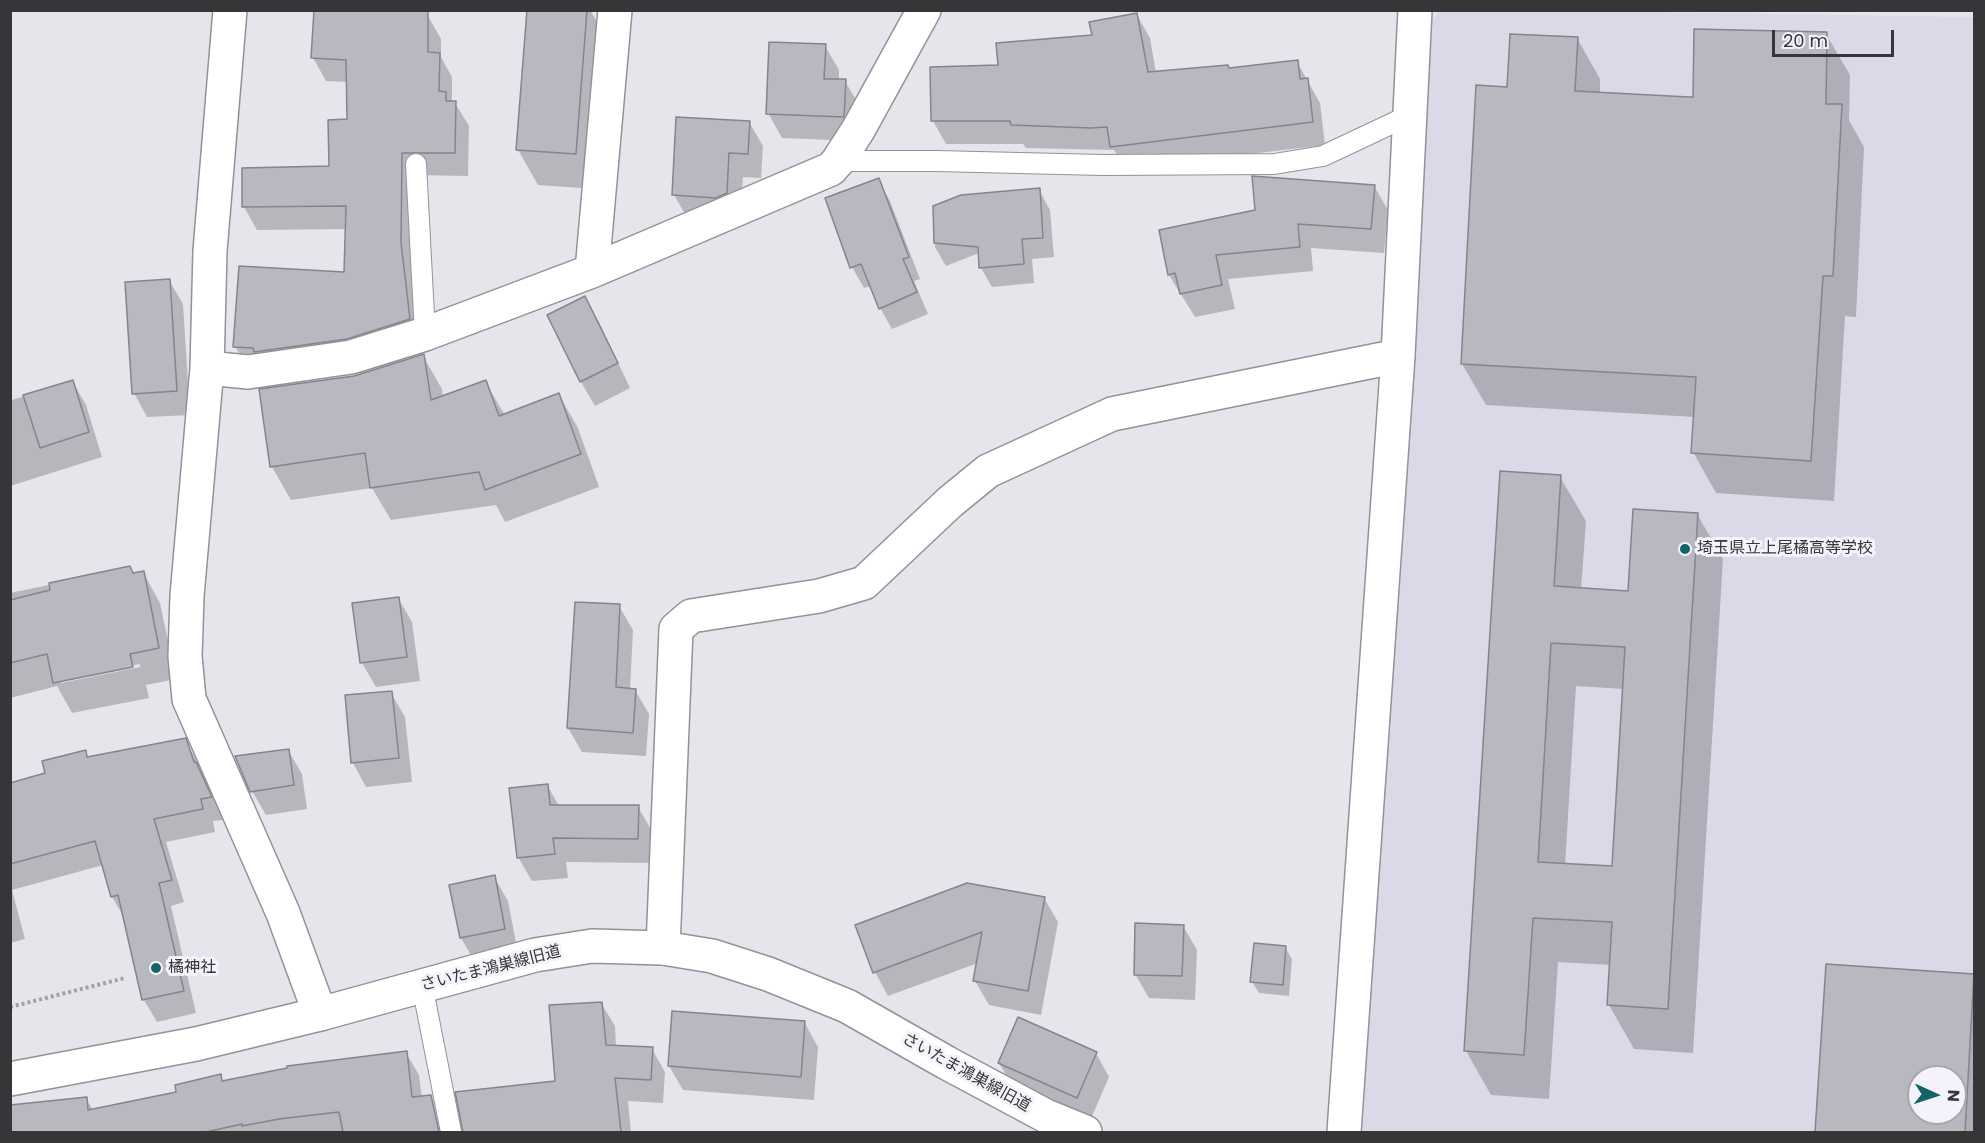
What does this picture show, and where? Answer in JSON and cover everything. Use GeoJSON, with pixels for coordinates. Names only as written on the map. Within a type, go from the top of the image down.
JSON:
{"type":"FeatureCollection","features":[{"type":"Feature","properties":{"kind":"street"},"geometry":{"type":"LineString","coordinates":[[230,10],[210,251],[207,368],[187,596],[185,656],[189,699],[284,913],[320,1014]]}},
{"type":"Feature","properties":{"kind":"street"},"geometry":{"type":"LineString","coordinates":[[592,271],[615,10]]}},
{"type":"Feature","properties":{"kind":"street"},"geometry":{"type":"LineString","coordinates":[[207,368],[248,372],[351,357],[425,334],[592,271],[831,169],[858,130],[924,10]]}},
{"type":"Feature","properties":{"kind":"street"},"geometry":{"type":"LineString","coordinates":[[1344,1132],[1398,356],[1415,10]]}},
{"type":"Feature","properties":{"kind":"street"},"geometry":{"type":"LineString","coordinates":[[663,948],[676,629],[691,616],[819,597],[864,583],[950,502],[988,471],[1112,414],[1398,356]]}},
{"type":"Feature","properties":{"kind":"street","name":"さいたま鴻巣線旧道"},"geometry":{"type":"LineString","coordinates":[[10,1079],[196,1044],[320,1014],[535,955],[592,946],[663,948],[712,956],[768,974],[847,1006],[946,1063],[1046,1116],[1085,1132]]}},
{"type":"Feature","properties":{"kind":"lane"},"geometry":{"type":"LineString","coordinates":[[838,161],[1102,165],[1274,164],[1323,156],[1410,115]]}},
{"type":"Feature","properties":{"kind":"lane"},"geometry":{"type":"LineString","coordinates":[[416,164],[425,334]]}},
{"type":"Feature","properties":{"kind":"lane"},"geometry":{"type":"LineString","coordinates":[[422,986],[452,1132]]}},
{"type":"Feature","properties":{"kind":"path"},"geometry":{"type":"LineString","coordinates":[[10,1007],[124,978]]}},
{"type":"Feature","properties":{"kind":"shaded area","name":"埼玉県立上尾橘高等学校"},"geometry":{"type":"Polygon","coordinates":[[[1441,10],[1974,17],[1974,1132],[1360,1132],[1430,21],[1441,10]]]}},
{"type":"Feature","properties":{"kind":"building"},"geometry":{"type":"Polygon","coordinates":[[[314,10],[428,10],[428,52],[440,53],[439,91],[446,92],[446,101],[456,101],[455,153],[402,153],[401,242],[410,319],[347,339],[254,352],[253,348],[233,347],[239,266],[344,272],[346,206],[242,207],[242,168],[329,166],[328,120],[347,119],[346,60],[311,58],[314,10]]]}},
{"type":"Feature","properties":{"kind":"building"},"geometry":{"type":"Polygon","coordinates":[[[527,10],[587,10],[576,154],[516,150],[527,10]]]}},
{"type":"Feature","properties":{"kind":"building"},"geometry":{"type":"Polygon","coordinates":[[[1137,13],[1148,72],[1228,65],[1229,68],[1298,60],[1300,79],[1308,78],[1313,122],[1110,147],[1107,127],[1011,125],[1010,121],[931,121],[930,67],[998,65],[996,43],[1092,35],[1089,22],[1137,13]]]}},
{"type":"Feature","properties":{"kind":"building"},"geometry":{"type":"Polygon","coordinates":[[[1694,29],[1827,32],[1826,104],[1842,104],[1833,276],[1823,276],[1811,461],[1691,453],[1696,377],[1461,364],[1476,85],[1507,87],[1510,34],[1578,37],[1575,91],[1693,97],[1694,29]]]}},
{"type":"Feature","properties":{"kind":"building"},"geometry":{"type":"Polygon","coordinates":[[[769,42],[826,44],[824,79],[846,79],[844,117],[766,114],[769,42]]]}},
{"type":"Feature","properties":{"kind":"building"},"geometry":{"type":"Polygon","coordinates":[[[676,117],[750,121],[748,154],[729,153],[727,193],[716,198],[672,195],[676,117]]]}},
{"type":"Feature","properties":{"kind":"building"},"geometry":{"type":"Polygon","coordinates":[[[1252,176],[1375,185],[1371,229],[1298,224],[1300,247],[1216,255],[1222,285],[1180,294],[1175,273],[1168,275],[1159,230],[1255,210],[1252,176]]]}},
{"type":"Feature","properties":{"kind":"building"},"geometry":{"type":"Polygon","coordinates":[[[879,178],[909,257],[903,259],[917,292],[879,309],[861,264],[850,268],[825,198],[879,178]]]}},
{"type":"Feature","properties":{"kind":"building"},"geometry":{"type":"Polygon","coordinates":[[[1040,188],[1043,238],[1022,239],[1024,264],[979,268],[978,247],[934,243],[933,206],[961,195],[1040,188]]]}},
{"type":"Feature","properties":{"kind":"building"},"geometry":{"type":"Polygon","coordinates":[[[170,279],[177,391],[132,394],[125,282],[170,279]]]}},
{"type":"Feature","properties":{"kind":"building"},"geometry":{"type":"Polygon","coordinates":[[[585,296],[618,363],[580,382],[547,315],[585,296]]]}},
{"type":"Feature","properties":{"kind":"building"},"geometry":{"type":"Polygon","coordinates":[[[424,354],[431,400],[486,380],[499,416],[559,393],[581,454],[485,490],[479,472],[370,488],[365,453],[270,467],[259,389],[354,376],[424,354]]]}},
{"type":"Feature","properties":{"kind":"building"},"geometry":{"type":"Polygon","coordinates":[[[73,380],[89,432],[40,448],[23,395],[73,380]]]}},
{"type":"Feature","properties":{"kind":"building"},"geometry":{"type":"Polygon","coordinates":[[[1500,471],[1561,475],[1554,586],[1628,591],[1633,509],[1698,513],[1668,1009],[1607,1005],[1612,922],[1533,918],[1524,1055],[1464,1051],[1500,471]],[[1551,643],[1538,862],[1612,866],[1625,647],[1551,643]]]}},
{"type":"Feature","properties":{"kind":"building"},"geometry":{"type":"Polygon","coordinates":[[[130,566],[133,573],[144,571],[159,648],[130,654],[133,667],[53,683],[47,654],[10,663],[10,600],[50,590],[49,583],[130,566]]]}},
{"type":"Feature","properties":{"kind":"building"},"geometry":{"type":"Polygon","coordinates":[[[399,597],[407,657],[360,663],[352,603],[399,597]]]}},
{"type":"Feature","properties":{"kind":"building"},"geometry":{"type":"Polygon","coordinates":[[[575,602],[620,604],[616,687],[636,689],[633,733],[567,728],[575,602]]]}},
{"type":"Feature","properties":{"kind":"building"},"geometry":{"type":"Polygon","coordinates":[[[392,691],[399,758],[351,763],[345,695],[392,691]]]}},
{"type":"Feature","properties":{"kind":"building"},"geometry":{"type":"Polygon","coordinates":[[[186,738],[194,762],[212,797],[201,799],[203,809],[154,819],[172,880],[159,883],[184,991],[142,1000],[118,895],[111,897],[95,841],[10,864],[10,783],[45,773],[42,761],[86,750],[87,757],[186,738]]]}},
{"type":"Feature","properties":{"kind":"building"},"geometry":{"type":"Polygon","coordinates":[[[289,749],[294,785],[250,792],[235,756],[289,749]]]}},
{"type":"Feature","properties":{"kind":"building"},"geometry":{"type":"Polygon","coordinates":[[[548,784],[550,805],[639,805],[638,839],[553,838],[555,854],[517,858],[509,788],[548,784]]]}},
{"type":"Feature","properties":{"kind":"building"},"geometry":{"type":"Polygon","coordinates":[[[495,875],[505,929],[460,938],[449,885],[495,875]]]}},
{"type":"Feature","properties":{"kind":"building"},"geometry":{"type":"Polygon","coordinates":[[[967,883],[1045,897],[1028,991],[973,981],[982,932],[873,973],[855,925],[967,883]]]}},
{"type":"Feature","properties":{"kind":"building"},"geometry":{"type":"Polygon","coordinates":[[[1135,923],[1184,925],[1182,976],[1134,975],[1135,923]]]}},
{"type":"Feature","properties":{"kind":"building"},"geometry":{"type":"Polygon","coordinates":[[[1254,943],[1286,946],[1283,985],[1250,982],[1254,943]]]}},
{"type":"Feature","properties":{"kind":"building"},"geometry":{"type":"Polygon","coordinates":[[[1826,964],[1974,974],[1967,1097],[1967,1065],[1907,1065],[1907,1125],[1965,1125],[1965,1132],[1815,1132],[1826,964]]]}},
{"type":"Feature","properties":{"kind":"building"},"geometry":{"type":"Polygon","coordinates":[[[602,1002],[606,1045],[653,1047],[651,1080],[615,1078],[621,1132],[463,1132],[455,1092],[555,1081],[549,1005],[602,1002]]]}},
{"type":"Feature","properties":{"kind":"building"},"geometry":{"type":"Polygon","coordinates":[[[672,1011],[805,1021],[801,1077],[668,1066],[672,1011]]]}},
{"type":"Feature","properties":{"kind":"building"},"geometry":{"type":"Polygon","coordinates":[[[1018,1017],[1097,1052],[1077,1098],[998,1063],[1018,1017]]]}},
{"type":"Feature","properties":{"kind":"building"},"geometry":{"type":"Polygon","coordinates":[[[407,1051],[412,1097],[431,1095],[439,1132],[343,1132],[339,1112],[242,1126],[242,1124],[206,1132],[10,1132],[10,1105],[87,1097],[88,1110],[176,1092],[175,1085],[221,1074],[222,1081],[287,1068],[287,1066],[407,1051]]]}},
{"type":"Feature","properties":{"kind":"place","name":"埼玉県立上尾橘高等学校"},"geometry":{"type":"Point","coordinates":[1685,549]}},
{"type":"Feature","properties":{"kind":"place","name":"橘神社"},"geometry":{"type":"Point","coordinates":[156,968]}}]}
